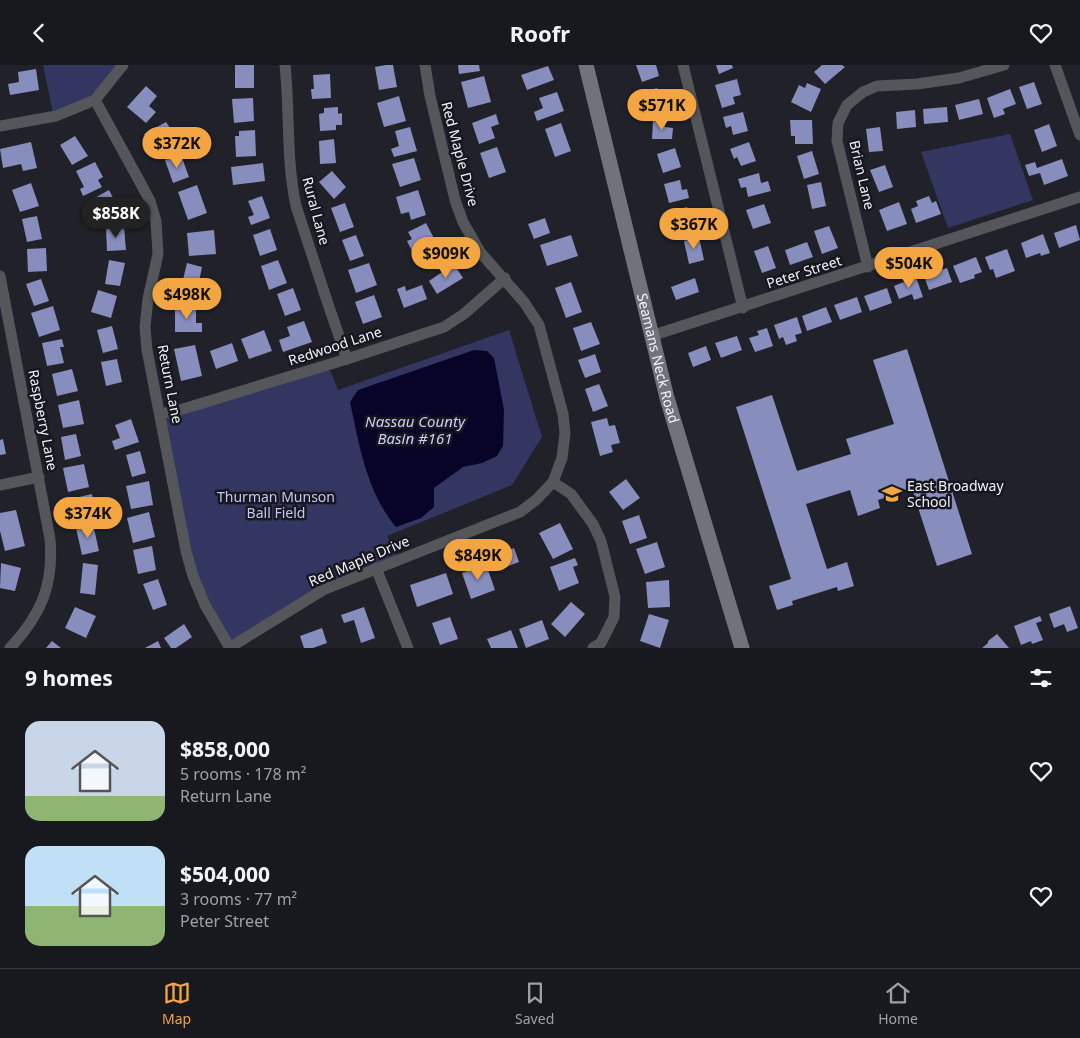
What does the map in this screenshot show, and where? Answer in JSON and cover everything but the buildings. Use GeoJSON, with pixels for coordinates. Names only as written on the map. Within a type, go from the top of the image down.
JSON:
{"type":"FeatureCollection","features":[{"type":"Feature","properties":{"kind":"main road","name":"Seamans Neck Road"},"geometry":{"type":"LineString","coordinates":[[586,65],[652,336],[688,471],[742,648]]}},
{"type":"Feature","properties":{"kind":"street"},"geometry":{"type":"LineString","coordinates":[[0,126],[56,116],[95,100],[123,65]]}},
{"type":"Feature","properties":{"kind":"street","name":"Rural Lane"},"geometry":{"type":"LineString","coordinates":[[285,65],[289,153],[296,206],[347,359]]}},
{"type":"Feature","properties":{"kind":"street","name":"Red Maple Drive"},"geometry":{"type":"LineString","coordinates":[[229,648],[323,590],[520,512],[536,500],[553,482],[562,458],[565,433],[563,414],[539,325],[524,301],[480,252],[463,222],[455,200],[432,105],[425,65]]}},
{"type":"Feature","properties":{"kind":"street"},"geometry":{"type":"LineString","coordinates":[[684,65],[743,308]]}},
{"type":"Feature","properties":{"kind":"street","name":"Brian Lane"},"geometry":{"type":"LineString","coordinates":[[868,267],[837,141],[838,123],[847,105],[863,92],[878,86],[917,84],[959,78],[1004,65]]}},
{"type":"Feature","properties":{"kind":"street"},"geometry":{"type":"LineString","coordinates":[[1055,65],[1080,135]]}},
{"type":"Feature","properties":{"kind":"street","name":"Return Lane"},"geometry":{"type":"LineString","coordinates":[[95,100],[150,201],[156,221],[158,254],[148,299],[145,327],[147,350],[186,551],[193,576],[205,605],[229,648]]}},
{"type":"Feature","properties":{"kind":"street","name":"Peter Street"},"geometry":{"type":"LineString","coordinates":[[652,336],[1080,197]]}},
{"type":"Feature","properties":{"kind":"street","name":"Raspberry Lane"},"geometry":{"type":"LineString","coordinates":[[0,276],[50,539],[51,555],[49,579],[43,601],[34,620],[10,648]]}},
{"type":"Feature","properties":{"kind":"street","name":"Redwood Lane"},"geometry":{"type":"LineString","coordinates":[[160,413],[183,409],[444,327],[464,314],[505,278]]}},
{"type":"Feature","properties":{"kind":"street"},"geometry":{"type":"LineString","coordinates":[[0,485],[38,477]]}},
{"type":"Feature","properties":{"kind":"street"},"geometry":{"type":"LineString","coordinates":[[553,482],[571,494],[593,524],[601,541],[615,597],[614,617],[600,643],[593,648]]}},
{"type":"Feature","properties":{"kind":"street"},"geometry":{"type":"LineString","coordinates":[[376,568],[408,648]]}},
{"type":"Feature","properties":{"kind":"green space"},"geometry":{"type":"Polygon","coordinates":[[[43,65],[121,65],[93,99],[53,113],[43,65]]]}},
{"type":"Feature","properties":{"kind":"green space"},"geometry":{"type":"Polygon","coordinates":[[[1010,134],[1033,200],[948,228],[921,152],[1010,134]]]}},
{"type":"Feature","properties":{"kind":"green space","name":"Thurman Munson Ball Field"},"geometry":{"type":"Polygon","coordinates":[[[509,330],[542,437],[512,485],[387,536],[398,558],[320,589],[231,644],[196,576],[163,415],[328,365],[338,390],[509,330]]]}},
{"type":"Feature","properties":{"kind":"water","name":"Nassau County Basin #161"},"geometry":{"type":"Polygon","coordinates":[[[474,350],[487,351],[494,358],[504,410],[503,446],[497,456],[482,463],[463,467],[434,488],[434,507],[421,518],[396,527],[386,514],[371,484],[361,451],[350,402],[358,390],[474,350]]]}},
{"type":"Feature","properties":{"kind":"place","name":"East Broadway School"},"geometry":{"type":"Point","coordinates":[892,494]}}]}
